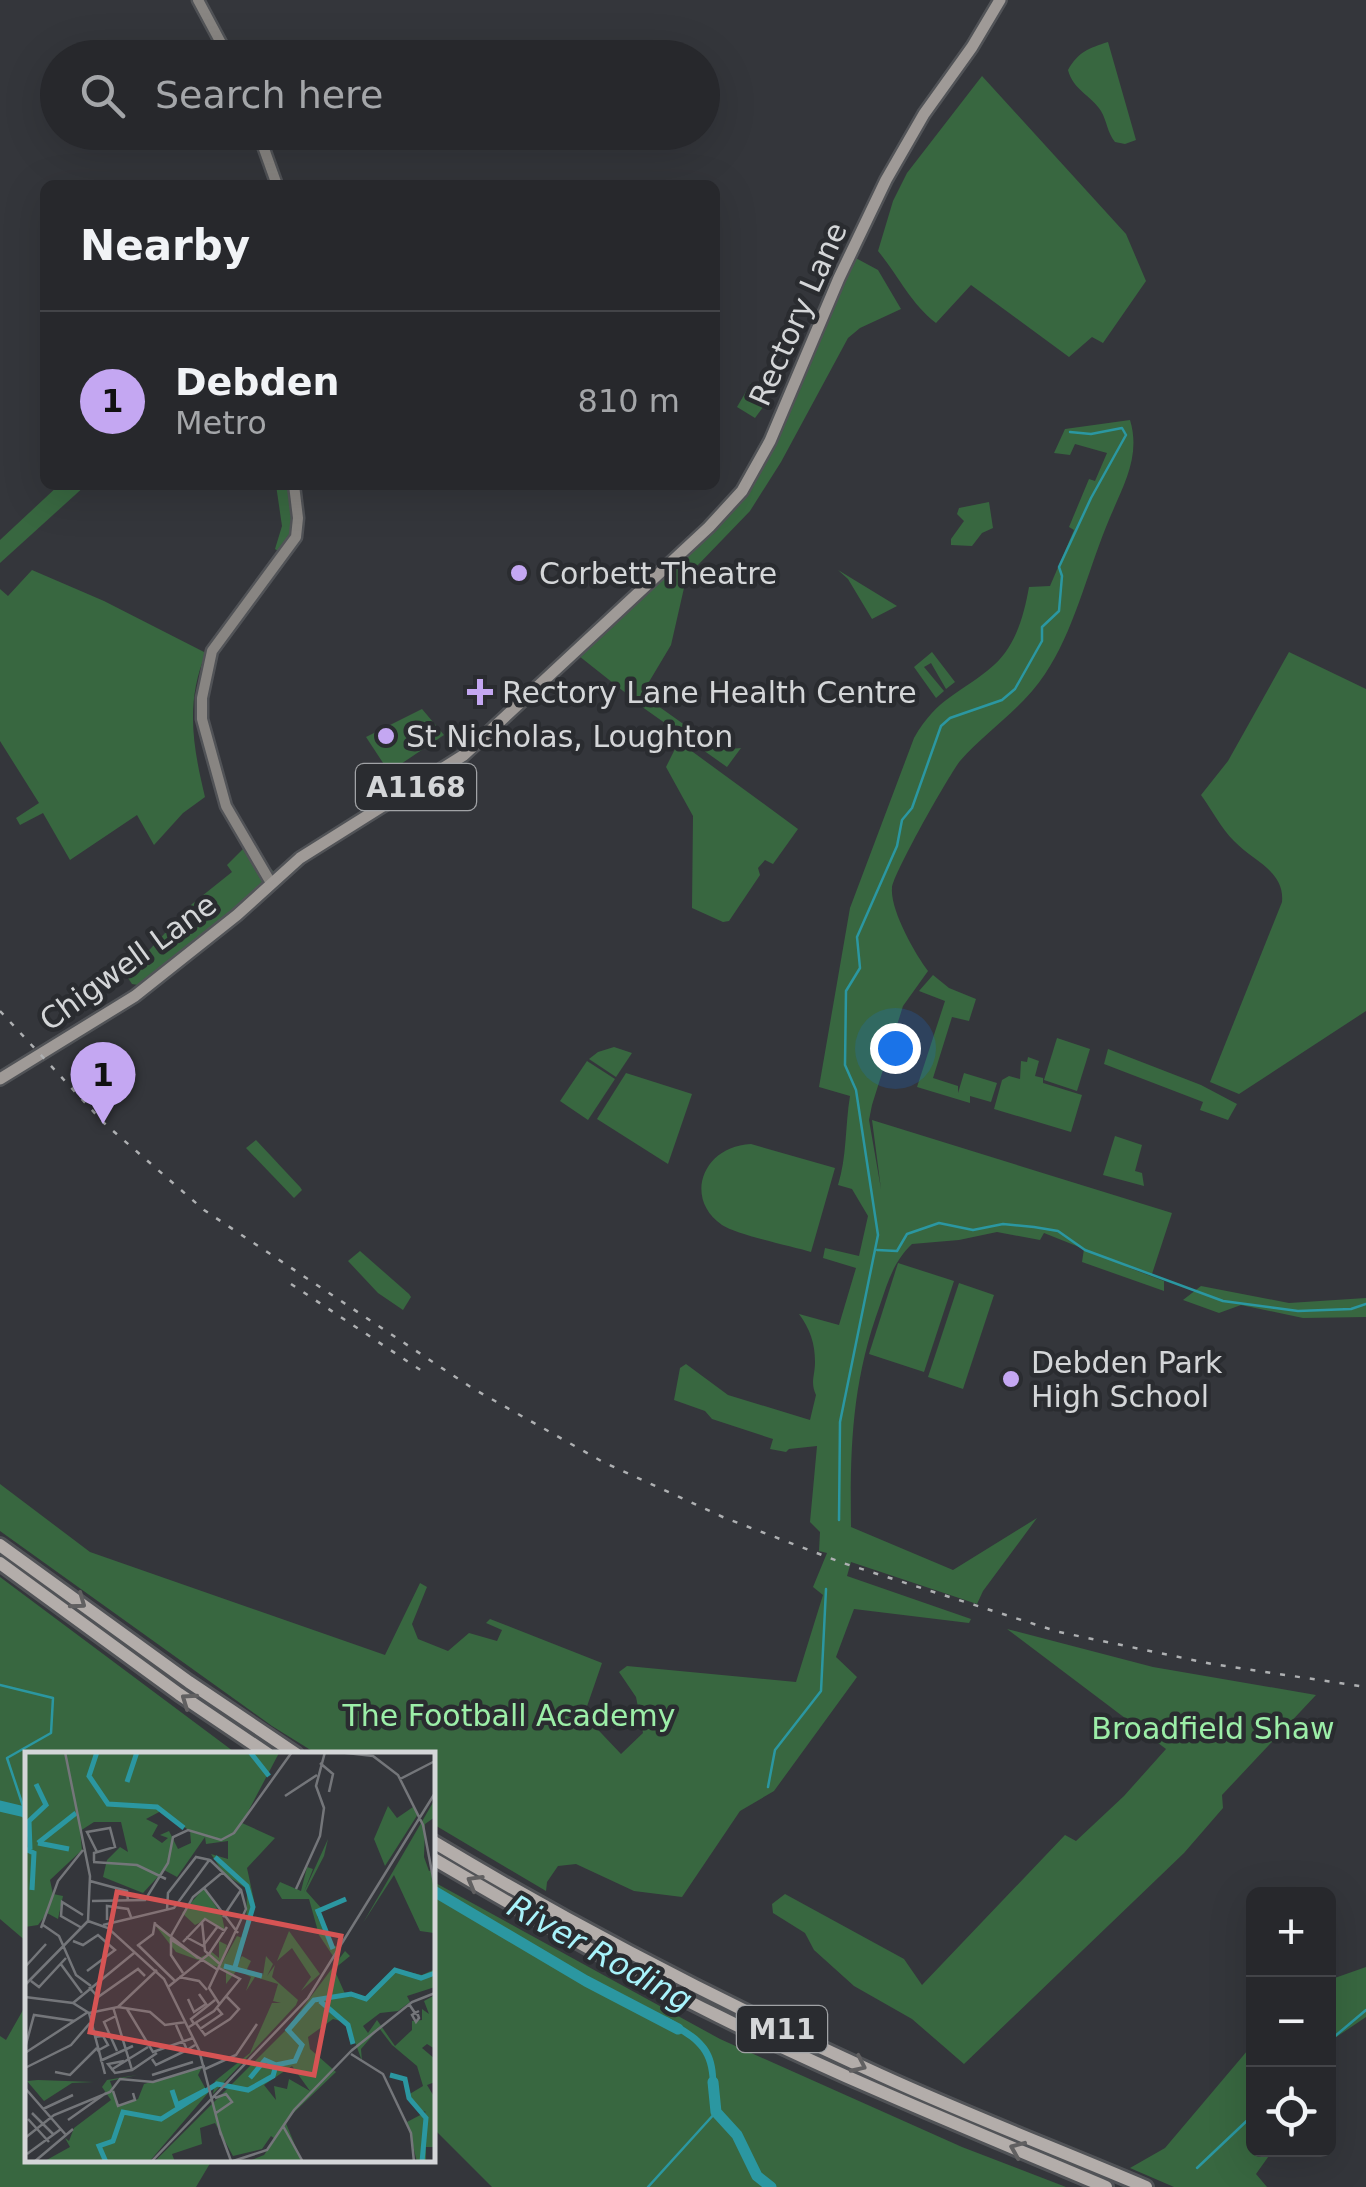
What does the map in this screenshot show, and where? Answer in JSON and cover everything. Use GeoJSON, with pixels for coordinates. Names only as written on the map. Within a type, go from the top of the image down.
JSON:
{"type":"FeatureCollection","features":[{"type":"Feature","properties":{"kind":"highway"},"geometry":{"type":"LineString","coordinates":[[0,1545],[293,1752]]}},
{"type":"Feature","properties":{"kind":"highway"},"geometry":{"type":"LineString","coordinates":[[0,1563],[265,1752]]}},
{"type":"Feature","properties":{"kind":"highway","name":"M11"},"geometry":{"type":"LineString","coordinates":[[435,1843],[717,1998],[867,2069],[1146,2187]]}},
{"type":"Feature","properties":{"kind":"highway","name":"M11"},"geometry":{"type":"LineString","coordinates":[[435,1860],[717,2016],[1106,2187]]}},
{"type":"Feature","properties":{"kind":"main road","name":"Rectory Lane"},"geometry":{"type":"LineString","coordinates":[[275,879],[317,846],[464,755],[709,527],[742,491],[770,441],[850,253],[886,180],[924,114],[1000,0]]}},
{"type":"Feature","properties":{"kind":"main road","name":"Chigwell Lane"},"geometry":{"type":"LineString","coordinates":[[0,1079],[135,996],[237,915],[275,879]]}},
{"type":"Feature","properties":{"kind":"street"},"geometry":{"type":"LineString","coordinates":[[198,0],[219,40]]}},
{"type":"Feature","properties":{"kind":"street"},"geometry":{"type":"LineString","coordinates":[[264,150],[275,180]]}},
{"type":"Feature","properties":{"kind":"street"},"geometry":{"type":"LineString","coordinates":[[275,879],[250,850],[223,796],[202,719],[202,698],[212,651],[296,537],[295,490]]}},
{"type":"Feature","properties":{"kind":"green space"},"geometry":{"type":"Polygon","coordinates":[[[1108,42],[1136,140],[1125,144],[1115,142],[1101,111],[1074,83],[1068,70],[1085,52],[1108,42]]]}},
{"type":"Feature","properties":{"kind":"green space"},"geometry":{"type":"Polygon","coordinates":[[[982,76],[1126,234],[1146,281],[1103,343],[1092,337],[1069,357],[971,285],[936,323],[912,298],[878,251],[893,201],[907,173],[982,76]]]}},
{"type":"Feature","properties":{"kind":"green space"},"geometry":{"type":"Polygon","coordinates":[[[852,256],[878,270],[901,309],[860,328],[848,338],[750,511],[696,567],[684,588],[671,645],[637,702],[579,656],[744,492],[852,256]]]}},
{"type":"Feature","properties":{"kind":"green space"},"geometry":{"type":"Polygon","coordinates":[[[751,383],[771,396],[755,418],[737,407],[751,383]]]}},
{"type":"Feature","properties":{"kind":"green space","name":"The Football Academy"},"geometry":{"type":"Polygon","coordinates":[[[1130,420],[1133,448],[1128,475],[1055,658],[1026,698],[960,761],[895,879],[892,897],[899,919],[928,971],[903,1006],[869,1120],[881,1189],[872,1120],[1172,1213],[1152,1274],[1127,1267],[1164,1281],[1164,1291],[1082,1262],[1084,1249],[1044,1233],[1040,1240],[997,1232],[912,1244],[886,1288],[858,1388],[852,1441],[851,1527],[953,1570],[1037,1518],[977,1604],[851,1562],[847,1576],[971,1619],[969,1623],[854,1609],[836,1657],[857,1677],[774,1791],[740,1811],[682,1897],[634,1891],[576,1864],[558,1866],[546,1891],[435,1825],[435,1752],[314,1752],[0,1531],[0,1484],[90,1552],[385,1655],[420,1583],[427,1587],[412,1624],[418,1639],[448,1651],[469,1633],[497,1641],[502,1630],[486,1623],[490,1619],[602,1663],[584,1715],[621,1754],[643,1733],[636,1697],[619,1672],[627,1666],[796,1682],[823,1595],[813,1587],[827,1553],[819,1551],[820,1532],[810,1522],[817,1446],[786,1452],[770,1449],[773,1439],[712,1419],[705,1411],[674,1400],[680,1368],[686,1364],[728,1395],[810,1420],[816,1395],[815,1355],[811,1336],[799,1314],[839,1325],[856,1268],[823,1258],[825,1248],[859,1256],[868,1216],[852,1189],[838,1185],[850,1096],[819,1087],[850,908],[914,738],[941,704],[1002,657],[1018,629],[1029,587],[1050,586],[1074,530],[1069,527],[1089,479],[1095,481],[1107,453],[1075,444],[1070,455],[1054,453],[1065,429],[1130,420]]]}},
{"type":"Feature","properties":{"kind":"green space"},"geometry":{"type":"Polygon","coordinates":[[[54,490],[80,490],[0,563],[0,540],[54,490]]]}},
{"type":"Feature","properties":{"kind":"green space"},"geometry":{"type":"Polygon","coordinates":[[[277,490],[289,490],[294,525],[281,553],[275,549],[282,526],[277,490]]]}},
{"type":"Feature","properties":{"kind":"green space"},"geometry":{"type":"Polygon","coordinates":[[[989,502],[993,528],[982,533],[972,546],[951,545],[964,521],[957,514],[959,508],[989,502]]]}},
{"type":"Feature","properties":{"kind":"green space"},"geometry":{"type":"Polygon","coordinates":[[[32,570],[104,601],[206,653],[193,707],[197,760],[205,797],[183,813],[154,845],[137,815],[70,860],[43,813],[20,825],[16,818],[39,803],[0,741],[0,589],[8,596],[32,570]]]}},
{"type":"Feature","properties":{"kind":"green space"},"geometry":{"type":"Polygon","coordinates":[[[838,570],[897,606],[872,619],[848,579],[838,570]]]}},
{"type":"Feature","properties":{"kind":"green space"},"geometry":{"type":"Polygon","coordinates":[[[932,652],[955,682],[946,689],[931,663],[924,667],[944,691],[936,698],[914,667],[932,652]]]}},
{"type":"Feature","properties":{"kind":"green space"},"geometry":{"type":"Polygon","coordinates":[[[1289,652],[1366,689],[1366,1011],[1239,1094],[1210,1082],[1282,902],[1282,891],[1273,874],[1229,836],[1201,795],[1228,761],[1289,652]]]}},
{"type":"Feature","properties":{"kind":"green space"},"geometry":{"type":"Polygon","coordinates":[[[644,696],[720,750],[741,748],[727,767],[638,704],[644,696]]]}},
{"type":"Feature","properties":{"kind":"green space"},"geometry":{"type":"Polygon","coordinates":[[[422,709],[444,735],[389,772],[366,737],[422,709]]]}},
{"type":"Feature","properties":{"kind":"green space"},"geometry":{"type":"Polygon","coordinates":[[[682,744],[798,829],[773,864],[765,860],[758,868],[760,875],[729,921],[692,908],[693,816],[666,767],[677,745],[682,744]]]}},
{"type":"Feature","properties":{"kind":"green space"},"geometry":{"type":"Polygon","coordinates":[[[247,845],[278,876],[194,948],[138,985],[132,984],[126,975],[192,904],[232,872],[227,865],[247,845]]]}},
{"type":"Feature","properties":{"kind":"green space"},"geometry":{"type":"Polygon","coordinates":[[[933,975],[949,988],[976,999],[969,1021],[952,1017],[933,1078],[958,1086],[958,1093],[964,1073],[997,1083],[991,1102],[970,1096],[970,1103],[917,1087],[945,1001],[919,991],[933,975]]]}},
{"type":"Feature","properties":{"kind":"green space"},"geometry":{"type":"Polygon","coordinates":[[[1057,1038],[1090,1049],[1077,1091],[1044,1080],[1057,1038]]]}},
{"type":"Feature","properties":{"kind":"green space"},"geometry":{"type":"Polygon","coordinates":[[[614,1047],[632,1053],[616,1077],[589,1059],[614,1047]]]}},
{"type":"Feature","properties":{"kind":"green space"},"geometry":{"type":"Polygon","coordinates":[[[1108,1049],[1201,1085],[1237,1104],[1228,1120],[1200,1110],[1203,1102],[1104,1064],[1108,1049]]]}},
{"type":"Feature","properties":{"kind":"green space"},"geometry":{"type":"Polygon","coordinates":[[[1028,1057],[1039,1061],[1035,1076],[1043,1078],[1043,1083],[1082,1095],[1071,1132],[994,1109],[1002,1080],[1009,1076],[1020,1079],[1021,1061],[1027,1062],[1028,1057]]]}},
{"type":"Feature","properties":{"kind":"green space"},"geometry":{"type":"Polygon","coordinates":[[[587,1061],[615,1079],[588,1120],[560,1101],[587,1061]]]}},
{"type":"Feature","properties":{"kind":"green space"},"geometry":{"type":"Polygon","coordinates":[[[626,1073],[692,1094],[668,1164],[597,1119],[626,1073]]]}},
{"type":"Feature","properties":{"kind":"green space"},"geometry":{"type":"Polygon","coordinates":[[[1115,1136],[1142,1145],[1135,1171],[1142,1173],[1144,1186],[1103,1175],[1115,1136]]]}},
{"type":"Feature","properties":{"kind":"green space"},"geometry":{"type":"Polygon","coordinates":[[[256,1140],[302,1190],[294,1198],[246,1148],[256,1140]]]}},
{"type":"Feature","properties":{"kind":"green space"},"geometry":{"type":"Polygon","coordinates":[[[751,1144],[835,1168],[811,1252],[729,1229],[710,1214],[701,1188],[710,1163],[734,1147],[751,1144]]]}},
{"type":"Feature","properties":{"kind":"green space"},"geometry":{"type":"Polygon","coordinates":[[[360,1251],[409,1294],[403,1310],[378,1293],[348,1261],[360,1251]]]}},
{"type":"Feature","properties":{"kind":"green space"},"geometry":{"type":"Polygon","coordinates":[[[898,1263],[954,1281],[924,1372],[869,1354],[898,1263]]]}},
{"type":"Feature","properties":{"kind":"green space"},"geometry":{"type":"Polygon","coordinates":[[[959,1283],[994,1295],[963,1389],[928,1377],[959,1283]]]}},
{"type":"Feature","properties":{"kind":"green space"},"geometry":{"type":"Polygon","coordinates":[[[1201,1286],[1289,1303],[1366,1298],[1366,1317],[1303,1318],[1241,1305],[1219,1313],[1183,1300],[1201,1286]]]}},
{"type":"Feature","properties":{"kind":"green space"},"geometry":{"type":"Polygon","coordinates":[[[0,1577],[234,1752],[25,1752],[25,1940],[0,1919],[0,1577]]]}},
{"type":"Feature","properties":{"kind":"green space","name":"Broadfield Shaw"},"geometry":{"type":"Polygon","coordinates":[[[1007,1629],[1153,1667],[1316,1695],[1222,1795],[1223,1808],[1184,1853],[964,2064],[912,2019],[854,1986],[814,1950],[805,1933],[773,1913],[772,1904],[785,1894],[904,1959],[922,1985],[1065,1835],[1076,1841],[1166,1749],[1007,1629]]]}},
{"type":"Feature","properties":{"kind":"green space"},"geometry":{"type":"Polygon","coordinates":[[[435,1883],[720,2039],[962,2147],[1066,2187],[492,2187],[435,2130],[435,1883]]]}},
{"type":"Feature","properties":{"kind":"green space"},"geometry":{"type":"Polygon","coordinates":[[[1366,1967],[1366,2017],[1336,2037],[1336,1978],[1366,1967]]]}},
{"type":"Feature","properties":{"kind":"green space"},"geometry":{"type":"Polygon","coordinates":[[[25,2007],[25,2162],[211,2162],[196,2187],[0,2187],[0,2036],[6,2040],[25,2007]]]}},
{"type":"Feature","properties":{"kind":"green space"},"geometry":{"type":"Polygon","coordinates":[[[1246,2052],[1246,2157],[1268,2157],[1256,2174],[1267,2187],[1174,2187],[1130,2168],[1165,2148],[1246,2052]]]}},
{"type":"Feature","properties":{"kind":"water"},"geometry":{"type":"Polygon","coordinates":[[[667,2017],[700,2038],[712,2055],[716,2094],[710,2092],[708,2066],[700,2049],[663,2023],[667,2017]]]}},
{"type":"Feature","properties":{"kind":"waterway"},"geometry":{"type":"LineString","coordinates":[[839,1520],[840,1422],[878,1235],[856,1090],[845,1065],[846,991],[860,968],[857,937],[897,846],[902,820],[912,808],[941,726],[950,718],[1002,700],[1015,689],[1042,641],[1042,627],[1059,611],[1059,567],[1126,435],[1122,428],[1091,434],[1070,432]]}},
{"type":"Feature","properties":{"kind":"waterway"},"geometry":{"type":"LineString","coordinates":[[877,1250],[897,1251],[907,1234],[939,1223],[973,1230],[1003,1224],[1034,1227],[1058,1231],[1085,1250],[1223,1301],[1298,1311],[1351,1309],[1366,1304]]}},
{"type":"Feature","properties":{"kind":"waterway"},"geometry":{"type":"LineString","coordinates":[[768,1787],[775,1750],[821,1691],[826,1589]]}},
{"type":"Feature","properties":{"kind":"waterway"},"geometry":{"type":"LineString","coordinates":[[0,1685],[53,1698],[51,1733],[7,1758],[25,1812]]}},
{"type":"Feature","properties":{"kind":"waterway","name":"River Roding"},"geometry":{"type":"LineString","coordinates":[[0,1806],[25,1812]]}},
{"type":"Feature","properties":{"kind":"waterway","name":"River Roding"},"geometry":{"type":"LineString","coordinates":[[435,1892],[586,1981],[678,2029]]}},
{"type":"Feature","properties":{"kind":"waterway"},"geometry":{"type":"LineString","coordinates":[[1336,2035],[1366,2010]]}},
{"type":"Feature","properties":{"kind":"waterway","name":"River Roding"},"geometry":{"type":"LineString","coordinates":[[713,2082],[716,2112],[737,2135],[757,2176],[771,2187]]}},
{"type":"Feature","properties":{"kind":"waterway"},"geometry":{"type":"LineString","coordinates":[[648,2187],[716,2112]]}},
{"type":"Feature","properties":{"kind":"waterway"},"geometry":{"type":"LineString","coordinates":[[1197,2168],[1246,2122]]}},
{"type":"Feature","properties":{"kind":"railway"},"geometry":{"type":"LineString","coordinates":[[0,1011],[104,1123],[204,1210],[472,1388],[603,1462],[725,1518],[843,1563],[1059,1632],[1212,1664],[1366,1687]]}},
{"type":"Feature","properties":{"kind":"railway"},"geometry":{"type":"LineString","coordinates":[[291,1284],[428,1375]]}},
{"type":"Feature","properties":{"kind":"place","name":"Corbett Theatre"},"geometry":{"type":"Point","coordinates":[519,573]}},
{"type":"Feature","properties":{"kind":"place","name":"Rectory Lane Health Centre"},"geometry":{"type":"Point","coordinates":[480,692]}},
{"type":"Feature","properties":{"kind":"place","name":"St Nicholas, Loughton"},"geometry":{"type":"Point","coordinates":[386,736]}},
{"type":"Feature","properties":{"kind":"place","name":"Debden"},"geometry":{"type":"Point","coordinates":[103,1124]}},
{"type":"Feature","properties":{"kind":"place","name":"Debden Park High School"},"geometry":{"type":"Point","coordinates":[1011,1379]}}]}
